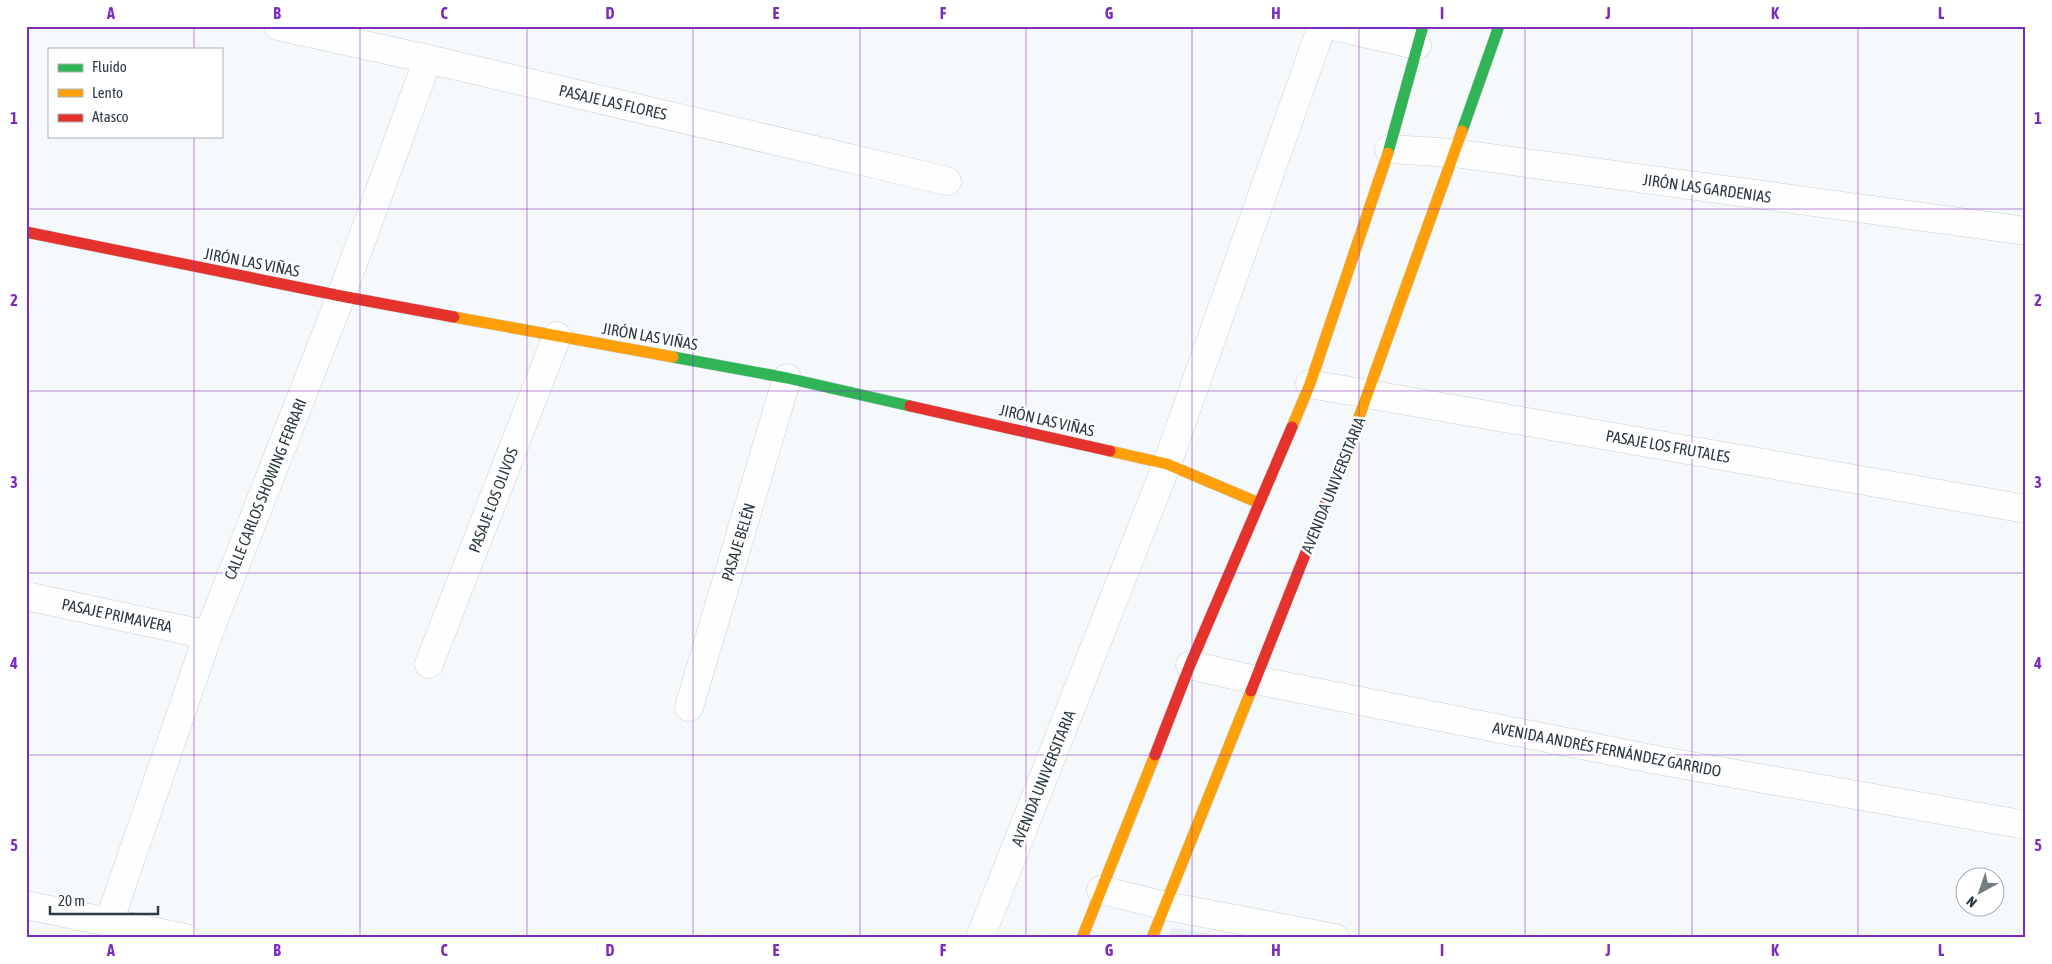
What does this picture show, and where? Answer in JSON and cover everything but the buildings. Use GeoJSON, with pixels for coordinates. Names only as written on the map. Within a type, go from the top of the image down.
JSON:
{"type":"FeatureCollection","features":[{"type":"Feature","properties":{"kind":"main road","name":"AVENIDA UNIVERSITARIA"},"geometry":{"type":"LineString","coordinates":[[1152,938],[1369,394],[1499,26]]}},
{"type":"Feature","properties":{"kind":"main road"},"geometry":{"type":"LineString","coordinates":[[1082,938],[1190,664],[1310,384],[1389,149],[1420,36]]}},
{"type":"Feature","properties":{"kind":"main road","name":"JIRÓN LAS VIÑAS"},"geometry":{"type":"LineString","coordinates":[[26,232],[341,296],[787,378],[1167,464],[1259,503]]}},
{"type":"Feature","properties":{"kind":"street","name":"PASAJE LAS FLORES"},"geometry":{"type":"LineString","coordinates":[[278,26],[428,59],[947,181]]}},
{"type":"Feature","properties":{"kind":"street","name":"AVENIDA UNIVERSITARIA"},"geometry":{"type":"LineString","coordinates":[[980,938],[1167,464],[1322,26]]}},
{"type":"Feature","properties":{"kind":"street"},"geometry":{"type":"LineString","coordinates":[[1333,26],[1420,36]]}},
{"type":"Feature","properties":{"kind":"street","name":"CALLE CARLOS SHOWING FERRARI"},"geometry":{"type":"LineString","coordinates":[[109,922],[208,635],[341,296],[428,59]]}},
{"type":"Feature","properties":{"kind":"street","name":"JIRÓN LAS GARDENIAS"},"geometry":{"type":"LineString","coordinates":[[1389,149],[1454,153],[2026,231]]}},
{"type":"Feature","properties":{"kind":"street","name":"PASAJE LOS OLIVOS"},"geometry":{"type":"LineString","coordinates":[[429,664],[557,336]]}},
{"type":"Feature","properties":{"kind":"street","name":"PASAJE BELÉN"},"geometry":{"type":"LineString","coordinates":[[689,707],[787,378]]}},
{"type":"Feature","properties":{"kind":"street","name":"PASAJE LOS FRUTALES"},"geometry":{"type":"LineString","coordinates":[[1310,384],[2026,508]]}},
{"type":"Feature","properties":{"kind":"street","name":"PASAJE PRIMAVERA"},"geometry":{"type":"LineString","coordinates":[[26,596],[208,635]]}},
{"type":"Feature","properties":{"kind":"street","name":"AVENIDA ANDRÉS FERNÁNDEZ GARRIDO"},"geometry":{"type":"LineString","coordinates":[[1190,664],[1254,680],[1658,760],[2026,825]]}},
{"type":"Feature","properties":{"kind":"street"},"geometry":{"type":"LineString","coordinates":[[1101,890],[1166,906],[1335,938]]}},
{"type":"Feature","properties":{"kind":"street"},"geometry":{"type":"LineString","coordinates":[[26,905],[185,938]]}},
{"type":"Feature","properties":{"kind":"shaded area"},"geometry":{"type":"Polygon","coordinates":[[[1172,927],[1228,938],[1167,938],[1172,927]]]}},
{"type":"Feature","properties":{"kind":"traffic: fast"},"geometry":{"type":"LineString","coordinates":[[1388,153],[1423,26]]}},
{"type":"Feature","properties":{"kind":"traffic: fast"},"geometry":{"type":"LineString","coordinates":[[1462,131],[1499,26]]}},
{"type":"Feature","properties":{"kind":"traffic: fast"},"geometry":{"type":"LineString","coordinates":[[673,357],[787,378],[910,406]]}},
{"type":"Feature","properties":{"kind":"traffic: slow"},"geometry":{"type":"LineString","coordinates":[[1354,431],[1462,131]]}},
{"type":"Feature","properties":{"kind":"traffic: slow"},"geometry":{"type":"LineString","coordinates":[[1292,427],[1310,384],[1388,153]]}},
{"type":"Feature","properties":{"kind":"traffic: slow"},"geometry":{"type":"LineString","coordinates":[[454,317],[673,357]]}},
{"type":"Feature","properties":{"kind":"traffic: slow"},"geometry":{"type":"LineString","coordinates":[[1110,451],[1167,464],[1259,503]]}},
{"type":"Feature","properties":{"kind":"traffic: slow"},"geometry":{"type":"LineString","coordinates":[[1152,938],[1251,691]]}},
{"type":"Feature","properties":{"kind":"traffic: slow"},"geometry":{"type":"LineString","coordinates":[[1082,938],[1155,755]]}},
{"type":"Feature","properties":{"kind":"traffic: jam"},"geometry":{"type":"LineString","coordinates":[[26,232],[454,317]]}},
{"type":"Feature","properties":{"kind":"traffic: jam"},"geometry":{"type":"LineString","coordinates":[[910,406],[1110,451]]}},
{"type":"Feature","properties":{"kind":"traffic: jam"},"geometry":{"type":"LineString","coordinates":[[1155,755],[1190,665],[1292,427]]}},
{"type":"Feature","properties":{"kind":"traffic: jam"},"geometry":{"type":"LineString","coordinates":[[1251,691],[1354,431]]}}]}
